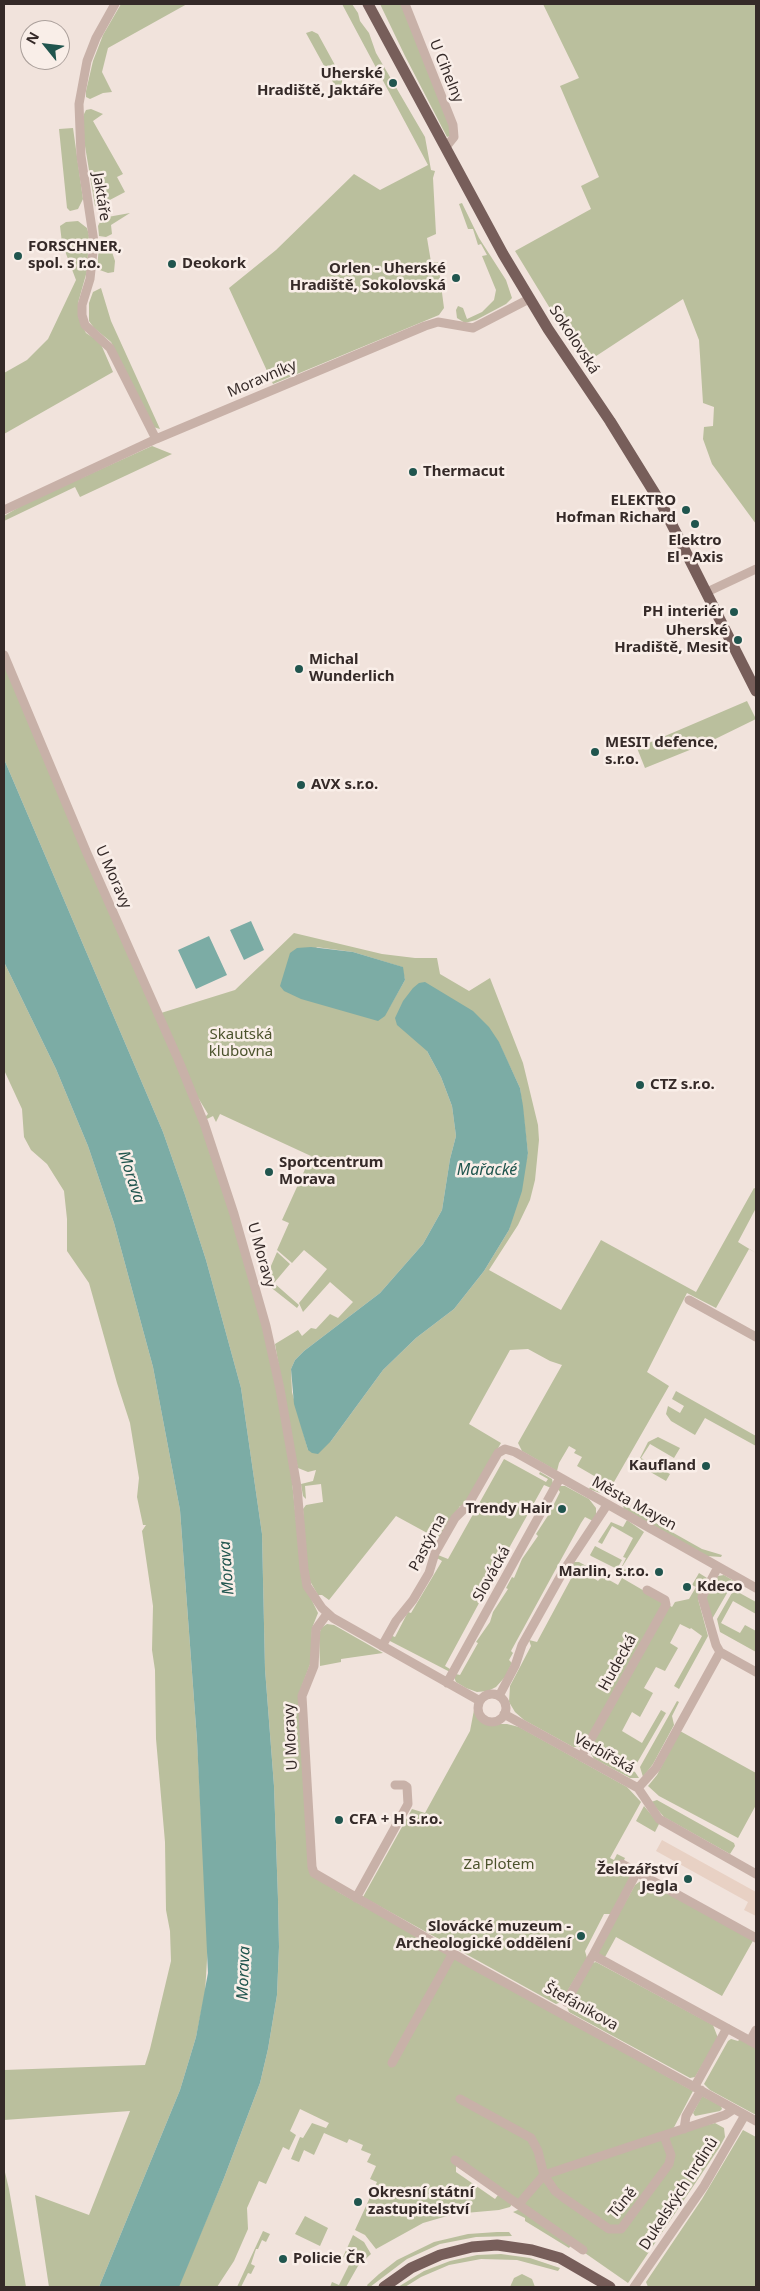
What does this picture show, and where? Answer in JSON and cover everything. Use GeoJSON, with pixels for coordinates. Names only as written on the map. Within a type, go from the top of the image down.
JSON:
{"type":"FeatureCollection","features":[{"type":"Feature","properties":{"kind":"main road","name":"Sokolovská"},"geometry":{"type":"LineString","coordinates":[[368,4],[446,146],[495,241],[529,298],[647,480],[756,691]]}},
{"type":"Feature","properties":{"kind":"main road"},"geometry":{"type":"LineString","coordinates":[[384,2287],[411,2268],[440,2254],[472,2247],[497,2245],[524,2248],[560,2258],[610,2287]]}},
{"type":"Feature","properties":{"kind":"street","name":"Jaktáře"},"geometry":{"type":"LineString","coordinates":[[115,4],[96,38],[87,61],[79,104],[81,156],[94,242],[90,279],[82,305],[82,315],[85,325],[110,348],[156,439]]}},
{"type":"Feature","properties":{"kind":"street","name":"U Cihelny"},"geometry":{"type":"LineString","coordinates":[[405,4],[453,125],[453,140],[446,146]]}},
{"type":"Feature","properties":{"kind":"street","name":"Moravníky"},"geometry":{"type":"LineString","coordinates":[[6,508],[156,439],[425,326],[442,323],[473,328],[529,298]]}},
{"type":"Feature","properties":{"kind":"street"},"geometry":{"type":"LineString","coordinates":[[706,592],[756,569]]}},
{"type":"Feature","properties":{"kind":"street","name":"U Moravy"},"geometry":{"type":"LineString","coordinates":[[4,655],[86,851],[178,1059],[215,1156],[248,1257],[270,1344],[296,1487],[305,1578],[309,1588],[327,1614],[316,1629],[314,1666],[302,1696],[312,1867],[316,1874],[331,1883]]}},
{"type":"Feature","properties":{"kind":"street"},"geometry":{"type":"LineString","coordinates":[[689,1300],[756,1337]]}},
{"type":"Feature","properties":{"kind":"street","name":"Města Mayen"},"geometry":{"type":"LineString","coordinates":[[498,1453],[503,1449],[512,1450],[756,1588]]}},
{"type":"Feature","properties":{"kind":"street","name":"Pastýrna"},"geometry":{"type":"LineString","coordinates":[[382,1646],[396,1621],[413,1600],[429,1573],[435,1554],[455,1518],[468,1505],[498,1453]]}},
{"type":"Feature","properties":{"kind":"street","name":"Slovácká"},"geometry":{"type":"LineString","coordinates":[[447,1683],[560,1478]]}},
{"type":"Feature","properties":{"kind":"street"},"geometry":{"type":"LineString","coordinates":[[499,1696],[516,1666],[522,1646],[564,1570],[607,1505]]}},
{"type":"Feature","properties":{"kind":"street"},"geometry":{"type":"LineString","coordinates":[[718,1567],[702,1597],[716,1645],[720,1652],[756,1672]]}},
{"type":"Feature","properties":{"kind":"street","name":"Hudecká"},"geometry":{"type":"LineString","coordinates":[[581,1757],[666,1605],[665,1600],[647,1590]]}},
{"type":"Feature","properties":{"kind":"street"},"geometry":{"type":"LineString","coordinates":[[327,1614],[480,1701]]}},
{"type":"Feature","properties":{"kind":"street"},"geometry":{"type":"LineString","coordinates":[[638,1788],[656,1768],[720,1652]]}},
{"type":"Feature","properties":{"kind":"street"},"geometry":{"type":"LineString","coordinates":[[487,1695],[499,1696],[506,1704],[504,1714],[496,1721],[486,1720],[479,1712],[480,1701],[487,1695]]}},
{"type":"Feature","properties":{"kind":"street","name":"Verbířská"},"geometry":{"type":"LineString","coordinates":[[504,1714],[638,1788],[659,1819],[756,1874]]}},
{"type":"Feature","properties":{"kind":"street"},"geometry":{"type":"LineString","coordinates":[[356,1898],[408,1804],[407,1787],[395,1785]]}},
{"type":"Feature","properties":{"kind":"street"},"geometry":{"type":"LineString","coordinates":[[622,1864],[756,1938]]}},
{"type":"Feature","properties":{"kind":"street","name":"Štefánikova"},"geometry":{"type":"LineString","coordinates":[[566,2002],[637,1872]]}},
{"type":"Feature","properties":{"kind":"street","name":"Štefánikova"},"geometry":{"type":"LineString","coordinates":[[331,1883],[756,2121]]}},
{"type":"Feature","properties":{"kind":"street"},"geometry":{"type":"LineString","coordinates":[[392,2063],[453,1953]]}},
{"type":"Feature","properties":{"kind":"street"},"geometry":{"type":"LineString","coordinates":[[593,1955],[753,2042],[756,2030]]}},
{"type":"Feature","properties":{"kind":"street"},"geometry":{"type":"LineString","coordinates":[[684,2129],[686,2116],[727,2028]]}},
{"type":"Feature","properties":{"kind":"street","name":"Tůně"},"geometry":{"type":"LineString","coordinates":[[460,2098],[532,2140],[538,2150],[544,2175],[555,2191],[607,2228],[619,2230],[625,2226],[669,2164],[671,2156],[664,2136]]}},
{"type":"Feature","properties":{"kind":"street"},"geometry":{"type":"LineString","coordinates":[[519,2205],[544,2175],[728,2114],[734,2108]]}},
{"type":"Feature","properties":{"kind":"street","name":"Dukelských hrdinů"},"geometry":{"type":"LineString","coordinates":[[634,2287],[706,2182],[745,2115]]}},
{"type":"Feature","properties":{"kind":"street"},"geometry":{"type":"LineString","coordinates":[[454,2160],[583,2250]]}},
{"type":"Feature","properties":{"kind":"green space"},"geometry":{"type":"Polygon","coordinates":[[[121,4],[187,4],[108,48],[102,72],[112,92],[103,93],[90,99],[86,97],[86,91],[93,61],[103,35],[121,4]]]}},
{"type":"Feature","properties":{"kind":"green space"},"geometry":{"type":"Polygon","coordinates":[[[342,4],[352,4],[358,13],[360,21],[369,33],[376,53],[425,137],[431,170],[435,171],[433,178],[436,234],[427,238],[431,262],[438,262],[444,308],[439,315],[273,384],[229,288],[276,250],[354,174],[380,190],[428,165],[342,4]]]}},
{"type":"Feature","properties":{"kind":"green space"},"geometry":{"type":"Polygon","coordinates":[[[380,4],[401,4],[452,130],[450,136],[447,137],[380,4]]]}},
{"type":"Feature","properties":{"kind":"green space"},"geometry":{"type":"Polygon","coordinates":[[[543,4],[756,4],[756,524],[712,464],[703,439],[704,427],[713,426],[714,407],[703,403],[699,340],[683,299],[584,364],[515,251],[591,209],[581,186],[599,177],[560,86],[579,78],[543,4]]]}},
{"type":"Feature","properties":{"kind":"green space"},"geometry":{"type":"Polygon","coordinates":[[[312,31],[318,34],[342,78],[342,84],[339,87],[334,84],[306,33],[312,31]]]}},
{"type":"Feature","properties":{"kind":"green space"},"geometry":{"type":"Polygon","coordinates":[[[91,109],[103,114],[93,121],[123,174],[117,177],[125,192],[106,202],[106,208],[101,209],[95,206],[84,140],[84,114],[86,110],[91,109]]]}},
{"type":"Feature","properties":{"kind":"green space"},"geometry":{"type":"Polygon","coordinates":[[[73,128],[83,199],[78,209],[70,211],[67,208],[59,129],[73,128]]]}},
{"type":"Feature","properties":{"kind":"green space"},"geometry":{"type":"Polygon","coordinates":[[[462,203],[479,238],[506,280],[512,298],[506,304],[476,320],[465,323],[457,318],[456,310],[458,306],[463,308],[467,319],[482,312],[494,300],[496,290],[482,256],[487,255],[481,244],[478,245],[473,229],[468,229],[459,204],[462,203]]]}},
{"type":"Feature","properties":{"kind":"green space"},"geometry":{"type":"Polygon","coordinates":[[[130,213],[111,225],[112,234],[106,237],[99,236],[98,226],[102,218],[130,213]]]}},
{"type":"Feature","properties":{"kind":"green space"},"geometry":{"type":"Polygon","coordinates":[[[78,221],[87,228],[89,235],[87,271],[78,303],[78,316],[86,333],[100,342],[113,372],[4,434],[4,373],[27,360],[48,339],[76,280],[62,243],[60,226],[66,222],[78,221]]]}},
{"type":"Feature","properties":{"kind":"green space"},"geometry":{"type":"Polygon","coordinates":[[[105,244],[110,246],[115,261],[114,272],[108,273],[97,269],[99,246],[105,244]]]}},
{"type":"Feature","properties":{"kind":"green space"},"geometry":{"type":"Polygon","coordinates":[[[101,288],[111,321],[160,429],[153,427],[111,342],[94,328],[89,321],[89,303],[93,292],[101,288]]]}},
{"type":"Feature","properties":{"kind":"green space"},"geometry":{"type":"Polygon","coordinates":[[[152,446],[172,454],[80,497],[75,487],[4,521],[4,516],[26,503],[152,446]]]}},
{"type":"Feature","properties":{"kind":"green space"},"geometry":{"type":"Polygon","coordinates":[[[4,661],[182,1073],[231,1210],[262,1324],[279,1394],[291,1471],[302,1580],[318,1613],[312,1628],[311,1662],[301,1688],[310,1874],[340,1893],[693,2091],[671,2133],[715,2123],[724,2128],[725,2137],[719,2148],[628,2283],[572,2244],[569,2248],[525,2221],[525,2218],[513,2212],[520,2209],[456,2166],[456,2172],[495,2199],[498,2195],[512,2204],[510,2207],[499,2210],[454,2214],[423,2223],[376,2249],[365,2235],[355,2230],[377,2182],[370,2179],[376,2166],[367,2162],[371,2154],[361,2150],[363,2145],[349,2139],[347,2143],[324,2133],[314,2155],[304,2150],[299,2162],[291,2159],[300,2137],[303,2138],[312,2123],[326,2128],[329,2123],[300,2109],[290,2131],[296,2135],[289,2150],[283,2147],[266,2184],[259,2181],[247,2208],[248,2229],[234,2261],[217,2287],[178,2287],[224,2178],[260,2083],[277,1995],[278,1899],[274,1786],[265,1669],[262,1534],[241,1388],[206,1260],[185,1195],[163,1132],[4,759],[4,661]]]}},
{"type":"Feature","properties":{"kind":"green space"},"geometry":{"type":"Polygon","coordinates":[[[747,701],[756,719],[707,743],[645,768],[637,748],[747,701]]]}},
{"type":"Feature","properties":{"kind":"green space","name":"Skautská klubovna"},"geometry":{"type":"Polygon","coordinates":[[[294,933],[382,954],[415,958],[437,958],[440,974],[469,991],[490,978],[523,1063],[538,1125],[539,1140],[535,1180],[530,1200],[518,1225],[489,1270],[561,1310],[601,1240],[696,1292],[754,1188],[756,1189],[756,1208],[738,1242],[756,1253],[749,1249],[716,1308],[687,1293],[647,1372],[669,1386],[610,1489],[600,1493],[589,1489],[596,1477],[577,1466],[582,1457],[574,1453],[576,1450],[569,1446],[559,1463],[557,1471],[522,1451],[518,1443],[562,1365],[528,1349],[510,1350],[469,1424],[501,1443],[466,1503],[460,1506],[440,1540],[396,1516],[329,1600],[322,1595],[318,1595],[307,1576],[303,1509],[306,1505],[323,1502],[321,1484],[305,1486],[306,1499],[303,1496],[301,1484],[313,1481],[316,1470],[308,1472],[298,1468],[275,1344],[298,1330],[302,1336],[311,1328],[316,1329],[330,1314],[338,1318],[353,1302],[330,1282],[303,1312],[299,1303],[327,1269],[304,1250],[292,1263],[277,1250],[289,1223],[282,1220],[311,1156],[220,1114],[216,1122],[213,1116],[205,1120],[208,1114],[189,1083],[161,1013],[235,990],[294,933]],[[316,947],[389,1008],[405,980],[402,967],[353,952],[316,947]],[[499,1043],[427,1051],[441,1077],[452,1106],[456,1136],[450,1159],[442,1210],[423,1244],[380,1293],[295,1360],[291,1369],[292,1392],[308,1450],[331,1441],[383,1370],[416,1338],[454,1309],[484,1271],[509,1230],[528,1153],[520,1088],[499,1043]]]}},
{"type":"Feature","properties":{"kind":"green space"},"geometry":{"type":"Polygon","coordinates":[[[4,962],[56,1069],[88,1146],[114,1223],[153,1367],[180,1510],[197,1740],[208,1943],[205,1993],[196,2037],[180,2090],[99,2287],[49,2287],[35,2195],[89,2215],[130,2111],[4,2120],[4,2070],[145,2065],[171,1961],[170,1931],[166,1910],[165,1842],[156,1739],[155,1670],[152,1650],[153,1606],[142,1531],[146,1525],[143,1525],[137,1497],[139,1478],[130,1423],[89,1283],[67,1251],[67,1219],[64,1191],[47,1164],[31,1150],[24,1137],[22,1109],[4,1070],[4,962]]]}},
{"type":"Feature","properties":{"kind":"green space"},"geometry":{"type":"Polygon","coordinates":[[[277,1252],[290,1264],[274,1283],[299,1305],[297,1308],[264,1282],[277,1252]]]}},
{"type":"Feature","properties":{"kind":"green space"},"geometry":{"type":"Polygon","coordinates":[[[676,1391],[756,1436],[756,1446],[705,1418],[695,1435],[671,1421],[666,1414],[668,1406],[680,1413],[684,1406],[672,1399],[676,1391]]]}},
{"type":"Feature","properties":{"kind":"green space"},"geometry":{"type":"Polygon","coordinates":[[[658,1437],[680,1448],[674,1458],[650,1444],[641,1458],[670,1474],[666,1481],[640,1466],[639,1460],[648,1442],[658,1437]]]}},
{"type":"Feature","properties":{"kind":"green space"},"geometry":{"type":"Polygon","coordinates":[[[504,1459],[546,1482],[548,1479],[539,1474],[540,1472],[552,1479],[553,1484],[551,1488],[544,1485],[498,1568],[445,1666],[450,1669],[450,1672],[388,1640],[390,1635],[395,1637],[408,1612],[411,1613],[442,1561],[437,1558],[438,1555],[448,1559],[504,1459]]]}},
{"type":"Feature","properties":{"kind":"green space"},"geometry":{"type":"Polygon","coordinates":[[[560,1486],[565,1486],[589,1499],[596,1508],[596,1516],[593,1521],[585,1517],[581,1523],[511,1651],[513,1653],[509,1660],[512,1663],[505,1677],[496,1687],[488,1691],[477,1692],[466,1688],[456,1682],[454,1677],[456,1674],[460,1675],[478,1643],[476,1642],[490,1622],[493,1612],[508,1589],[506,1588],[512,1577],[514,1578],[522,1559],[538,1536],[536,1534],[560,1492],[558,1489],[560,1486]]]}},
{"type":"Feature","properties":{"kind":"green space"},"geometry":{"type":"Polygon","coordinates":[[[622,1504],[702,1549],[722,1555],[721,1557],[707,1556],[624,1509],[622,1504]]]}},
{"type":"Feature","properties":{"kind":"green space"},"geometry":{"type":"Polygon","coordinates":[[[627,1520],[644,1532],[622,1567],[631,1572],[633,1568],[636,1570],[631,1578],[620,1570],[626,1558],[623,1557],[633,1538],[612,1526],[602,1544],[598,1542],[611,1522],[623,1527],[627,1520]]]}},
{"type":"Feature","properties":{"kind":"green space"},"geometry":{"type":"Polygon","coordinates":[[[595,1546],[622,1560],[617,1569],[590,1555],[595,1546]]]}},
{"type":"Feature","properties":{"kind":"green space"},"geometry":{"type":"Polygon","coordinates":[[[574,1562],[579,1562],[592,1569],[594,1572],[592,1577],[598,1581],[602,1576],[618,1585],[622,1578],[672,1607],[675,1602],[689,1599],[696,1587],[692,1585],[699,1573],[707,1578],[698,1599],[708,1636],[679,1689],[674,1686],[702,1636],[691,1628],[680,1624],[670,1643],[678,1648],[665,1671],[656,1667],[644,1688],[653,1693],[640,1717],[632,1712],[622,1731],[642,1743],[661,1710],[666,1713],[637,1763],[634,1765],[586,1740],[580,1747],[573,1747],[524,1720],[515,1712],[509,1702],[510,1686],[531,1646],[529,1640],[537,1642],[573,1575],[567,1572],[574,1562]]]}},
{"type":"Feature","properties":{"kind":"green space"},"geometry":{"type":"Polygon","coordinates":[[[724,1575],[734,1581],[712,1619],[706,1598],[718,1576],[724,1575]]]}},
{"type":"Feature","properties":{"kind":"green space"},"geometry":{"type":"Polygon","coordinates":[[[733,1591],[756,1602],[756,1614],[733,1601],[721,1623],[740,1633],[745,1625],[756,1631],[756,1652],[720,1632],[717,1619],[733,1591]]]}},
{"type":"Feature","properties":{"kind":"green space"},"geometry":{"type":"Polygon","coordinates":[[[327,1624],[334,1625],[383,1653],[341,1659],[341,1662],[320,1666],[319,1635],[321,1628],[327,1624]]]}},
{"type":"Feature","properties":{"kind":"green space"},"geometry":{"type":"Polygon","coordinates":[[[677,1701],[679,1702],[672,1716],[674,1725],[653,1764],[643,1777],[640,1767],[677,1701]]]}},
{"type":"Feature","properties":{"kind":"green space","name":"Za Plotem"},"geometry":{"type":"Polygon","coordinates":[[[474,1710],[480,1720],[488,1724],[507,1724],[519,1727],[627,1787],[641,1802],[610,1858],[614,1860],[617,1854],[625,1858],[621,1866],[629,1872],[630,1877],[612,1914],[604,1914],[585,1951],[587,1958],[561,2002],[556,2004],[363,1897],[412,1809],[425,1813],[470,1731],[474,1710]]]}},
{"type":"Feature","properties":{"kind":"green space"},"geometry":{"type":"Polygon","coordinates":[[[680,1731],[756,1773],[756,1805],[738,1838],[659,1796],[648,1786],[657,1775],[680,1731]]]}},
{"type":"Feature","properties":{"kind":"green space"},"geometry":{"type":"Polygon","coordinates":[[[591,1747],[635,1772],[639,1778],[630,1778],[594,1759],[590,1752],[591,1747]]]}},
{"type":"Feature","properties":{"kind":"green space"},"geometry":{"type":"Polygon","coordinates":[[[657,1800],[734,1843],[735,1846],[730,1854],[664,1817],[651,1802],[657,1800]]]}},
{"type":"Feature","properties":{"kind":"green space"},"geometry":{"type":"Polygon","coordinates":[[[644,1806],[659,1824],[655,1832],[636,1821],[644,1806]]]}},
{"type":"Feature","properties":{"kind":"green space"},"geometry":{"type":"Polygon","coordinates":[[[642,1880],[754,1939],[722,1996],[616,1937],[605,1957],[599,1954],[598,1951],[635,1885],[642,1880]]]}},
{"type":"Feature","properties":{"kind":"green space"},"geometry":{"type":"Polygon","coordinates":[[[596,1962],[713,2025],[718,2038],[695,2077],[690,2078],[569,2012],[567,2007],[592,1963],[596,1962]]]}},
{"type":"Feature","properties":{"kind":"green space"},"geometry":{"type":"Polygon","coordinates":[[[731,2039],[738,2041],[740,2039],[756,2048],[756,2115],[710,2090],[704,2084],[728,2041],[731,2039]]]}},
{"type":"Feature","properties":{"kind":"green space"},"geometry":{"type":"Polygon","coordinates":[[[702,2096],[721,2106],[722,2109],[695,2116],[693,2113],[702,2096]]]}},
{"type":"Feature","properties":{"kind":"green space"},"geometry":{"type":"Polygon","coordinates":[[[743,2130],[756,2137],[756,2287],[648,2287],[646,2282],[702,2199],[743,2130]]]}},
{"type":"Feature","properties":{"kind":"green space"},"geometry":{"type":"Polygon","coordinates":[[[4,2168],[9,2189],[26,2287],[4,2287],[4,2168]]]}},
{"type":"Feature","properties":{"kind":"green space"},"geometry":{"type":"Polygon","coordinates":[[[305,2216],[328,2228],[320,2246],[295,2234],[305,2216]]]}},
{"type":"Feature","properties":{"kind":"green space"},"geometry":{"type":"Polygon","coordinates":[[[263,2231],[270,2234],[266,2242],[262,2240],[258,2249],[256,2249],[251,2264],[255,2266],[251,2274],[248,2273],[241,2287],[237,2287],[263,2231]]]}},
{"type":"Feature","properties":{"kind":"green space"},"geometry":{"type":"Polygon","coordinates":[[[509,2232],[512,2236],[476,2237],[440,2244],[407,2259],[370,2287],[367,2285],[397,2260],[434,2242],[468,2234],[509,2232]]]}},
{"type":"Feature","properties":{"kind":"green space"},"geometry":{"type":"Polygon","coordinates":[[[353,2235],[364,2242],[371,2254],[358,2266],[346,2287],[330,2287],[332,2282],[339,2285],[351,2261],[343,2257],[353,2235]]]}},
{"type":"Feature","properties":{"kind":"green space"},"geometry":{"type":"Polygon","coordinates":[[[501,2254],[530,2258],[560,2268],[558,2271],[517,2260],[481,2259],[449,2265],[421,2277],[405,2287],[398,2287],[424,2271],[450,2261],[477,2255],[501,2254]]]}},
{"type":"Feature","properties":{"kind":"green space"},"geometry":{"type":"Polygon","coordinates":[[[522,2274],[532,2279],[535,2287],[510,2287],[514,2278],[522,2274]]]}},
{"type":"Feature","properties":{"kind":"shaded area"},"geometry":{"type":"Polygon","coordinates":[[[662,1840],[756,1892],[756,1916],[744,1910],[748,1902],[656,1851],[662,1840]]]}},
{"type":"Feature","properties":{"kind":"water","name":"Morava"},"geometry":{"type":"Polygon","coordinates":[[[4,759],[163,1132],[185,1195],[206,1260],[241,1388],[262,1534],[265,1669],[274,1786],[278,1899],[277,1995],[260,2083],[224,2178],[179,2287],[99,2287],[180,2090],[196,2037],[208,1973],[197,1740],[180,1510],[153,1367],[114,1223],[88,1146],[56,1069],[4,962],[4,759]]]}},
{"type":"Feature","properties":{"kind":"water"},"geometry":{"type":"Polygon","coordinates":[[[251,921],[264,950],[244,960],[230,930],[251,921]]]}},
{"type":"Feature","properties":{"kind":"water"},"geometry":{"type":"Polygon","coordinates":[[[209,936],[227,975],[196,989],[178,950],[209,936]]]}},
{"type":"Feature","properties":{"kind":"water"},"geometry":{"type":"Polygon","coordinates":[[[311,947],[353,952],[403,967],[405,980],[385,1016],[378,1021],[301,999],[284,991],[280,986],[290,953],[297,948],[311,947]]]}},
{"type":"Feature","properties":{"kind":"water","name":"Mařacké"},"geometry":{"type":"Polygon","coordinates":[[[425,982],[473,1011],[489,1027],[499,1042],[520,1088],[523,1106],[528,1153],[522,1191],[509,1230],[484,1271],[454,1309],[416,1338],[383,1370],[331,1441],[318,1454],[312,1453],[308,1450],[294,1404],[291,1369],[295,1360],[380,1293],[423,1244],[442,1210],[450,1159],[456,1136],[452,1106],[441,1077],[427,1051],[397,1025],[395,1018],[403,1001],[413,988],[419,983],[425,982]]]}},
{"type":"Feature","properties":{"kind":"place","name":"Uherské Hradiště, Jaktáře"},"geometry":{"type":"Point","coordinates":[393,83]}},
{"type":"Feature","properties":{"kind":"place","name":"FORSCHNER, spol. s r.o."},"geometry":{"type":"Point","coordinates":[18,256]}},
{"type":"Feature","properties":{"kind":"place","name":"Deokork"},"geometry":{"type":"Point","coordinates":[172,264]}},
{"type":"Feature","properties":{"kind":"place","name":"Orlen - Uherské Hradiště, Sokolovská"},"geometry":{"type":"Point","coordinates":[456,278]}},
{"type":"Feature","properties":{"kind":"place","name":"Thermacut"},"geometry":{"type":"Point","coordinates":[413,472]}},
{"type":"Feature","properties":{"kind":"place","name":"ELEKTRO Hofman Richard"},"geometry":{"type":"Point","coordinates":[686,510]}},
{"type":"Feature","properties":{"kind":"place","name":"Elektro El - Axis"},"geometry":{"type":"Point","coordinates":[695,524]}},
{"type":"Feature","properties":{"kind":"place","name":"PH interiér"},"geometry":{"type":"Point","coordinates":[734,612]}},
{"type":"Feature","properties":{"kind":"place","name":"Uherské Hradiště, Mesit"},"geometry":{"type":"Point","coordinates":[738,640]}},
{"type":"Feature","properties":{"kind":"place","name":"Michal Wunderlich"},"geometry":{"type":"Point","coordinates":[299,669]}},
{"type":"Feature","properties":{"kind":"place","name":"MESIT defence, s.r.o."},"geometry":{"type":"Point","coordinates":[595,752]}},
{"type":"Feature","properties":{"kind":"place","name":"AVX s.r.o."},"geometry":{"type":"Point","coordinates":[301,785]}},
{"type":"Feature","properties":{"kind":"place","name":"CTZ s.r.o."},"geometry":{"type":"Point","coordinates":[640,1085]}},
{"type":"Feature","properties":{"kind":"place","name":"Sportcentrum Morava"},"geometry":{"type":"Point","coordinates":[269,1172]}},
{"type":"Feature","properties":{"kind":"place","name":"Kaufland"},"geometry":{"type":"Point","coordinates":[706,1466]}},
{"type":"Feature","properties":{"kind":"place","name":"Trendy Hair"},"geometry":{"type":"Point","coordinates":[562,1509]}},
{"type":"Feature","properties":{"kind":"place","name":"Marlin, s.r.o."},"geometry":{"type":"Point","coordinates":[659,1572]}},
{"type":"Feature","properties":{"kind":"place","name":"Kdeco"},"geometry":{"type":"Point","coordinates":[687,1587]}},
{"type":"Feature","properties":{"kind":"place","name":"CFA + H s.r.o."},"geometry":{"type":"Point","coordinates":[339,1820]}},
{"type":"Feature","properties":{"kind":"place","name":"Železářství Jegla"},"geometry":{"type":"Point","coordinates":[688,1879]}},
{"type":"Feature","properties":{"kind":"place","name":"Slovácké muzeum - Archeologické oddělení"},"geometry":{"type":"Point","coordinates":[581,1936]}},
{"type":"Feature","properties":{"kind":"place","name":"Okresní státní zastupitelství"},"geometry":{"type":"Point","coordinates":[358,2202]}},
{"type":"Feature","properties":{"kind":"place","name":"Policie ČR"},"geometry":{"type":"Point","coordinates":[283,2259]}}]}
